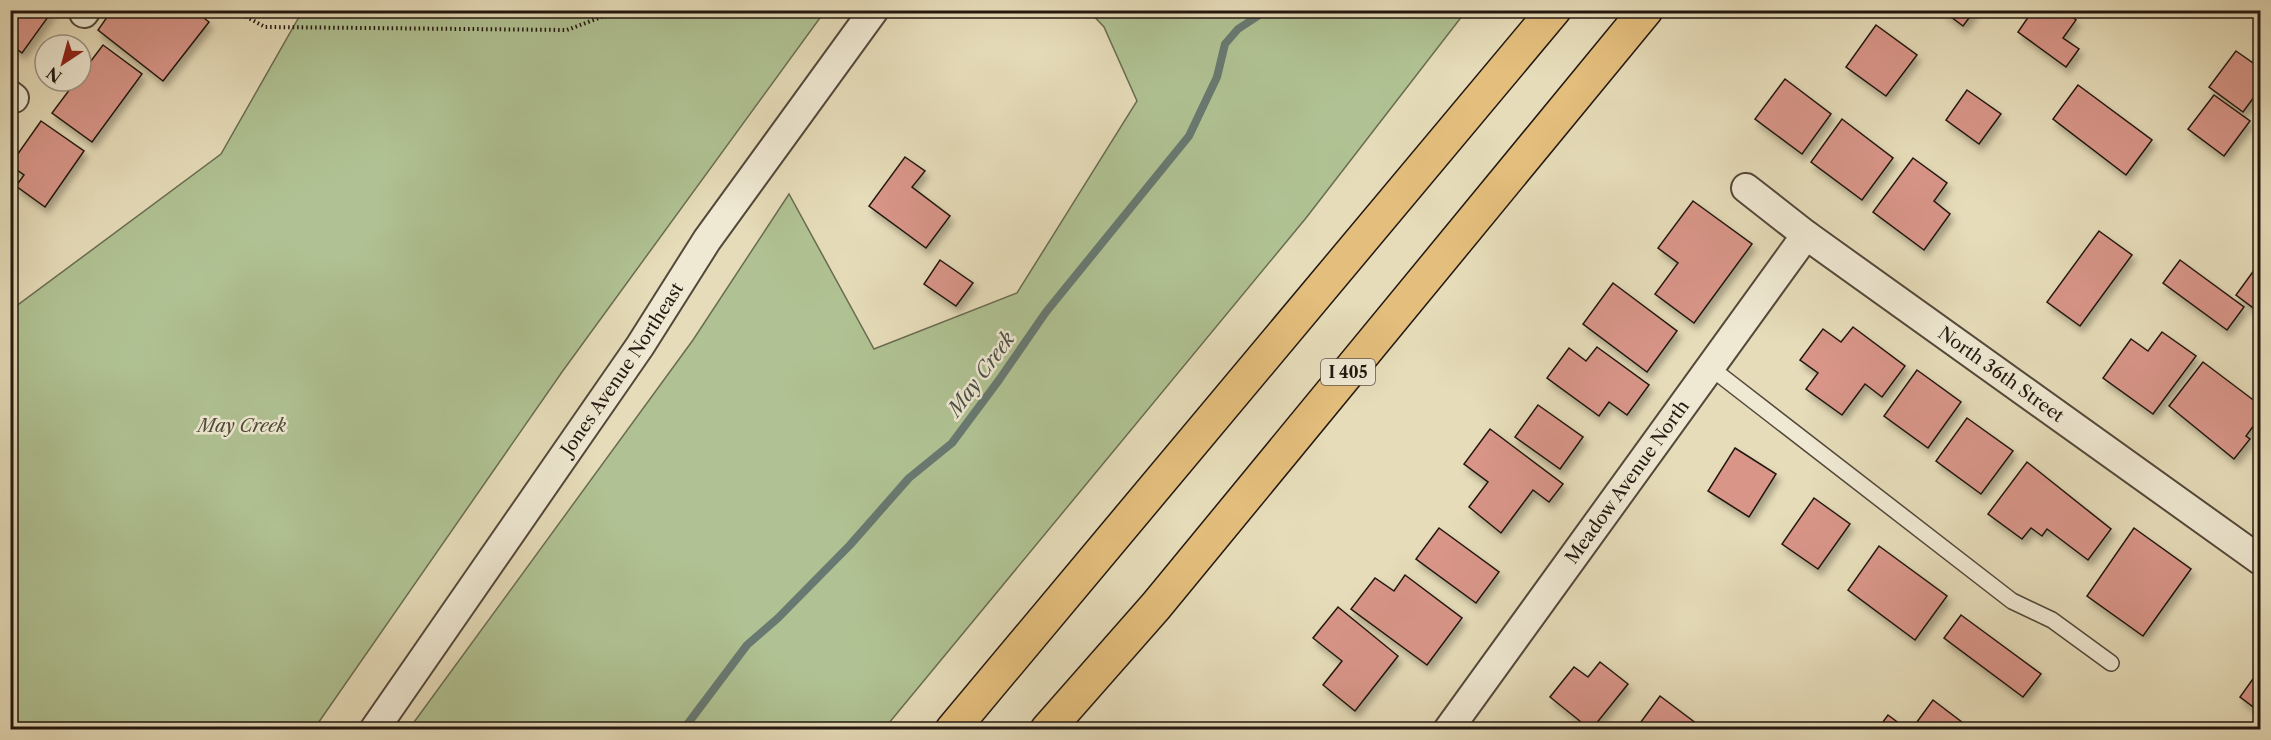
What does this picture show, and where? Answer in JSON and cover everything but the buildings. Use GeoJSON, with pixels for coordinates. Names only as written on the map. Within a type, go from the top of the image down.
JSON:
{"type":"FeatureCollection","features":[{"type":"Feature","properties":{"kind":"highway"},"geometry":{"type":"LineString","coordinates":[[1521,49],[1548,10]]}},
{"type":"Feature","properties":{"kind":"highway"},"geometry":{"type":"LineString","coordinates":[[952,729],[1554,10]]}},
{"type":"Feature","properties":{"kind":"highway","name":"I 405"},"geometry":{"type":"LineString","coordinates":[[1047,729],[1156,606],[1646,10]]}},
{"type":"Feature","properties":{"kind":"street","name":"Jones Avenue Northeast"},"geometry":{"type":"LineString","coordinates":[[374,729],[640,346],[707,240],[874,10]]}},
{"type":"Feature","properties":{"kind":"street","name":"North 36th Street"},"geometry":{"type":"LineString","coordinates":[[1746,188],[1806,235],[2260,560]]}},
{"type":"Feature","properties":{"kind":"street","name":"Meadow Avenue North"},"geometry":{"type":"LineString","coordinates":[[1448,729],[1806,235]]}},
{"type":"Feature","properties":{"kind":"lane"},"geometry":{"type":"LineString","coordinates":[[1711,368],[2012,601],[2052,620],[2111,663]]}},
{"type":"Feature","properties":{"kind":"path"},"geometry":{"type":"LineString","coordinates":[[234,10],[265,27],[567,30],[620,10]]}},
{"type":"Feature","properties":{"kind":"green space","name":"May Creek"},"geometry":{"type":"Polygon","coordinates":[[[303,10],[825,11],[562,372],[314,729],[11,729],[11,310],[221,154],[303,10]]]}},
{"type":"Feature","properties":{"kind":"green space","name":"May Creek"},"geometry":{"type":"Polygon","coordinates":[[[1089,11],[1466,11],[1306,218],[884,729],[409,729],[693,340],[789,194],[874,349],[1017,293],[1137,101],[1104,27],[1089,11]]]}},
{"type":"Feature","properties":{"kind":"waterway","name":"May Creek"},"geometry":{"type":"LineString","coordinates":[[683,730],[747,645],[778,618],[850,545],[909,478],[952,443],[1046,312],[1189,136],[1217,77],[1225,44],[1238,29],[1267,10]]}}]}
